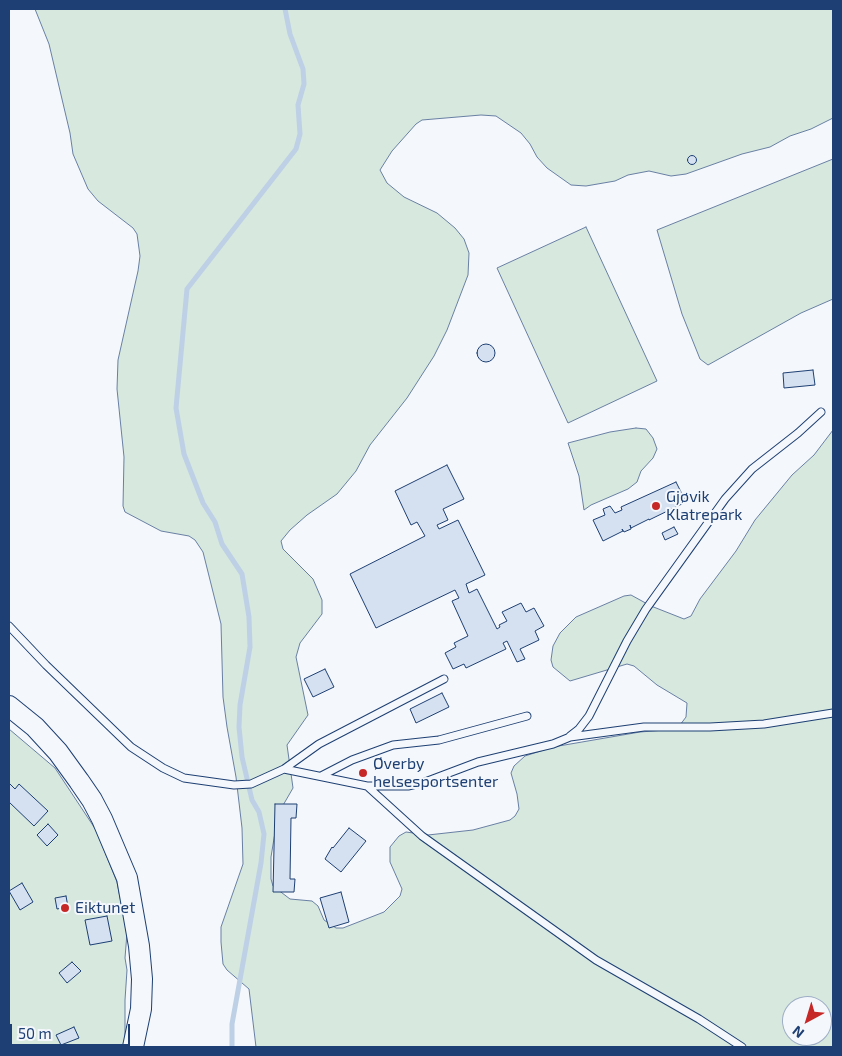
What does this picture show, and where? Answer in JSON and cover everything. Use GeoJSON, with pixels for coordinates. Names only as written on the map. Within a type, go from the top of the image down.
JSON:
{"type":"FeatureCollection","features":[{"type":"Feature","properties":{"kind":"main road"},"geometry":{"type":"LineString","coordinates":[[9,706],[40,733],[58,752],[92,800],[102,819],[126,878],[139,946],[142,979],[141,1009],[133,1047]]}},
{"type":"Feature","properties":{"kind":"lane"},"geometry":{"type":"LineString","coordinates":[[284,769],[367,786],[408,786],[425,782],[478,762],[553,744],[570,736],[579,729],[589,716],[627,640],[646,609],[725,499],[752,469],[821,412]]}},
{"type":"Feature","properties":{"kind":"lane"},"geometry":{"type":"LineString","coordinates":[[9,626],[53,672],[131,747],[163,768],[184,778],[234,785],[251,784],[284,769],[320,744],[444,679]]}},
{"type":"Feature","properties":{"kind":"lane"},"geometry":{"type":"LineString","coordinates":[[570,736],[644,727],[710,727],[764,724],[833,712]]}},
{"type":"Feature","properties":{"kind":"lane"},"geometry":{"type":"LineString","coordinates":[[321,776],[352,760],[393,745],[439,740],[527,716]]}},
{"type":"Feature","properties":{"kind":"lane"},"geometry":{"type":"LineString","coordinates":[[367,786],[422,836],[596,960],[699,1019],[742,1047]]}},
{"type":"Feature","properties":{"kind":"shaded area"},"geometry":{"type":"Polygon","coordinates":[[[35,9],[833,9],[833,118],[811,129],[790,136],[770,147],[742,154],[686,174],[671,176],[649,171],[628,175],[615,181],[586,186],[571,185],[547,168],[521,133],[496,116],[481,115],[422,120],[416,124],[392,151],[380,170],[387,183],[404,197],[437,213],[455,228],[464,239],[469,253],[468,275],[447,330],[434,356],[407,398],[370,445],[356,471],[337,494],[307,515],[281,541],[283,549],[313,579],[322,600],[322,614],[300,643],[296,657],[308,715],[287,745],[293,788],[278,814],[271,857],[271,879],[273,886],[290,899],[312,901],[318,906],[324,920],[336,928],[343,928],[384,912],[400,896],[402,889],[390,862],[390,847],[399,836],[406,832],[428,835],[473,830],[510,820],[515,816],[519,809],[511,773],[514,766],[525,756],[553,747],[640,732],[677,729],[686,717],[687,703],[657,685],[634,666],[627,664],[570,681],[553,667],[551,660],[553,646],[560,633],[576,617],[624,596],[631,595],[651,606],[684,619],[691,616],[700,599],[736,551],[755,520],[792,475],[814,455],[833,430],[833,1047],[256,1047],[249,989],[227,970],[223,964],[221,942],[221,927],[243,864],[242,828],[236,777],[223,697],[221,624],[203,552],[195,540],[189,536],[161,531],[125,512],[123,506],[124,457],[117,389],[118,360],[138,271],[140,256],[137,234],[133,228],[98,201],[88,189],[73,154],[70,133],[49,44],[35,9]]]}},
{"type":"Feature","properties":{"kind":"shaded area"},"geometry":{"type":"Polygon","coordinates":[[[833,159],[833,299],[801,313],[708,365],[700,359],[682,314],[657,230],[833,159]]]}},
{"type":"Feature","properties":{"kind":"shaded area"},"geometry":{"type":"Polygon","coordinates":[[[586,227],[657,381],[568,423],[497,268],[586,227]]]}},
{"type":"Feature","properties":{"kind":"shaded area"},"geometry":{"type":"Polygon","coordinates":[[[636,428],[646,429],[653,438],[657,449],[653,458],[641,471],[637,482],[628,489],[584,510],[579,476],[568,443],[610,432],[636,428]]]}},
{"type":"Feature","properties":{"kind":"shaded area","name":"Eiktunet"},"geometry":{"type":"Polygon","coordinates":[[[9,729],[55,768],[96,830],[117,882],[127,933],[124,1047],[9,1047],[9,729]]]}},
{"type":"Feature","properties":{"kind":"building"},"geometry":{"type":"Polygon","coordinates":[[[692,155],[697,160],[692,165],[687,160],[692,155]]]}},
{"type":"Feature","properties":{"kind":"building"},"geometry":{"type":"Polygon","coordinates":[[[486,344],[492,347],[495,353],[492,359],[486,362],[480,359],[477,353],[480,347],[486,344]]]}},
{"type":"Feature","properties":{"kind":"building"},"geometry":{"type":"Polygon","coordinates":[[[813,370],[815,385],[784,388],[783,373],[813,370]]]}},
{"type":"Feature","properties":{"kind":"building"},"geometry":{"type":"Polygon","coordinates":[[[447,465],[464,499],[443,509],[448,520],[437,525],[439,529],[458,520],[485,575],[466,584],[469,593],[477,589],[497,629],[500,627],[499,625],[507,621],[502,612],[521,603],[526,612],[534,608],[544,626],[535,631],[539,640],[520,649],[525,659],[517,662],[507,641],[503,643],[506,649],[466,668],[464,664],[453,669],[445,653],[456,647],[454,643],[468,636],[452,601],[459,598],[455,590],[376,628],[350,574],[425,536],[417,522],[411,525],[395,491],[447,465]]]}},
{"type":"Feature","properties":{"kind":"building"},"geometry":{"type":"Polygon","coordinates":[[[676,482],[686,502],[631,528],[630,525],[631,529],[624,532],[622,529],[623,531],[603,541],[593,520],[605,515],[603,509],[610,506],[615,513],[622,510],[621,507],[676,482]]]}},
{"type":"Feature","properties":{"kind":"building"},"geometry":{"type":"Polygon","coordinates":[[[674,527],[678,534],[665,540],[662,533],[674,527]]]}},
{"type":"Feature","properties":{"kind":"building"},"geometry":{"type":"Polygon","coordinates":[[[325,669],[334,687],[313,697],[304,679],[325,669]]]}},
{"type":"Feature","properties":{"kind":"building"},"geometry":{"type":"Polygon","coordinates":[[[442,693],[449,707],[416,723],[410,709],[442,693]]]}},
{"type":"Feature","properties":{"kind":"building"},"geometry":{"type":"Polygon","coordinates":[[[9,783],[15,789],[19,784],[48,811],[34,826],[9,802],[9,783]]]}},
{"type":"Feature","properties":{"kind":"building"},"geometry":{"type":"Polygon","coordinates":[[[275,804],[297,804],[296,818],[291,818],[290,879],[295,879],[294,892],[273,892],[275,804]]]}},
{"type":"Feature","properties":{"kind":"building"},"geometry":{"type":"Polygon","coordinates":[[[48,824],[58,835],[47,846],[37,835],[48,824]]]}},
{"type":"Feature","properties":{"kind":"building"},"geometry":{"type":"Polygon","coordinates":[[[349,828],[366,841],[341,872],[325,859],[332,847],[349,828]]]}},
{"type":"Feature","properties":{"kind":"building"},"geometry":{"type":"Polygon","coordinates":[[[22,883],[33,902],[20,910],[9,891],[22,883]]]}},
{"type":"Feature","properties":{"kind":"building"},"geometry":{"type":"Polygon","coordinates":[[[341,892],[349,922],[329,928],[320,898],[341,892]]]}},
{"type":"Feature","properties":{"kind":"building"},"geometry":{"type":"Polygon","coordinates":[[[66,896],[68,907],[57,909],[55,898],[66,896]]]}},
{"type":"Feature","properties":{"kind":"building"},"geometry":{"type":"Polygon","coordinates":[[[107,916],[112,941],[90,945],[85,920],[107,916]]]}},
{"type":"Feature","properties":{"kind":"building"},"geometry":{"type":"Polygon","coordinates":[[[72,962],[81,971],[67,983],[59,973],[72,962]]]}},
{"type":"Feature","properties":{"kind":"building"},"geometry":{"type":"Polygon","coordinates":[[[74,1027],[79,1038],[61,1045],[56,1035],[74,1027]]]}},
{"type":"Feature","properties":{"kind":"waterway"},"geometry":{"type":"LineString","coordinates":[[232,1047],[232,1024],[261,863],[264,834],[259,812],[252,800],[242,757],[239,727],[240,705],[250,647],[249,617],[242,574],[222,544],[215,522],[203,503],[184,454],[176,408],[187,289],[296,149],[300,134],[298,105],[304,84],[303,69],[290,34],[285,9]]}},
{"type":"Feature","properties":{"kind":"place","name":"Gjøvik Klatrepark"},"geometry":{"type":"Point","coordinates":[656,506]}},
{"type":"Feature","properties":{"kind":"place","name":"Øverby helsesportsenter"},"geometry":{"type":"Point","coordinates":[363,773]}},
{"type":"Feature","properties":{"kind":"place","name":"Eiktunet"},"geometry":{"type":"Point","coordinates":[65,908]}}]}
